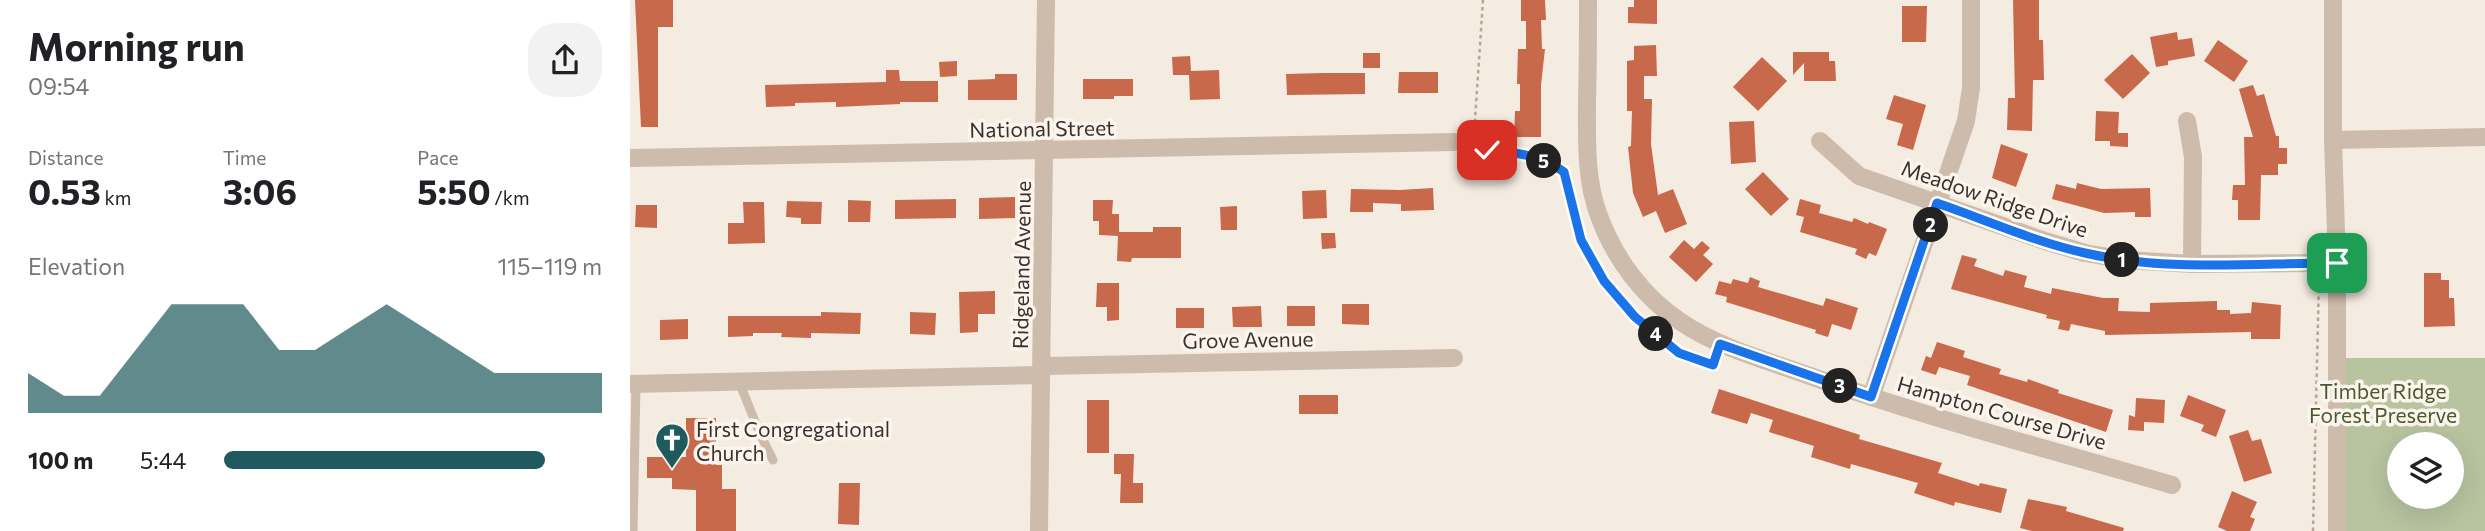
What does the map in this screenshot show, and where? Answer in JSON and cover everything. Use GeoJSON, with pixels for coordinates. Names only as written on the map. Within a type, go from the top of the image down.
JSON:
{"type":"FeatureCollection","features":[{"type":"Feature","properties":{"kind":"street","name":"Ridgeland Avenue"},"geometry":{"type":"LineString","coordinates":[[1039,531],[1046,0]]}},
{"type":"Feature","properties":{"kind":"street","name":"Hampton Course Drive"},"geometry":{"type":"LineString","coordinates":[[1588,0],[1588,171],[1599,215],[1616,253],[1653,300],[1680,321],[1720,344],[1871,397],[2172,485]]}},
{"type":"Feature","properties":{"kind":"street"},"geometry":{"type":"LineString","coordinates":[[1871,397],[1961,139],[1971,88],[1971,0]]}},
{"type":"Feature","properties":{"kind":"street"},"geometry":{"type":"LineString","coordinates":[[2333,0],[2337,531]]}},
{"type":"Feature","properties":{"kind":"street"},"geometry":{"type":"LineString","coordinates":[[2187,121],[2193,157],[2192,264]]}},
{"type":"Feature","properties":{"kind":"street"},"geometry":{"type":"LineString","coordinates":[[2333,140],[2485,136]]}},
{"type":"Feature","properties":{"kind":"street","name":"Meadow Ridge Drive"},"geometry":{"type":"LineString","coordinates":[[1820,141],[1859,176],[2085,253],[2126,260],[2192,264],[2337,263]]}},
{"type":"Feature","properties":{"kind":"street","name":"National Street"},"geometry":{"type":"LineString","coordinates":[[630,158],[1454,142]]}},
{"type":"Feature","properties":{"kind":"street","name":"Grove Avenue"},"geometry":{"type":"LineString","coordinates":[[633,384],[1454,358]]}},
{"type":"Feature","properties":{"kind":"lane"},"geometry":{"type":"LineString","coordinates":[[739,382],[773,460]]}},
{"type":"Feature","properties":{"kind":"lane"},"geometry":{"type":"LineString","coordinates":[[633,384],[633,531]]}},
{"type":"Feature","properties":{"kind":"path"},"geometry":{"type":"LineString","coordinates":[[1483,0],[1475,120],[1487,150],[1524,153],[1564,172],[1581,240],[1604,281],[1635,317],[1679,353],[1713,365],[1720,344]]}},
{"type":"Feature","properties":{"kind":"green space","name":"Timber Ridge Forest Preserve"},"geometry":{"type":"Polygon","coordinates":[[[2337,358],[2485,358],[2485,531],[2337,531],[2337,358]]]}},
{"type":"Feature","properties":{"kind":"building"},"geometry":{"type":"Polygon","coordinates":[[[635,0],[673,0],[673,27],[658,27],[658,127],[641,127],[635,0]]]}},
{"type":"Feature","properties":{"kind":"building"},"geometry":{"type":"Polygon","coordinates":[[[1521,0],[1545,0],[1546,20],[1541,20],[1542,49],[1545,49],[1541,85],[1541,137],[1514,137],[1515,111],[1520,111],[1520,84],[1517,84],[1518,49],[1526,49],[1526,21],[1521,21],[1521,0]]]}},
{"type":"Feature","properties":{"kind":"building"},"geometry":{"type":"Polygon","coordinates":[[[1634,0],[1657,0],[1657,24],[1628,23],[1628,7],[1634,7],[1634,0]]]}},
{"type":"Feature","properties":{"kind":"building"},"geometry":{"type":"Polygon","coordinates":[[[2013,0],[2039,0],[2039,40],[2043,40],[2044,80],[2033,80],[2032,131],[2007,130],[2008,98],[2015,98],[2013,0]]]}},
{"type":"Feature","properties":{"kind":"building"},"geometry":{"type":"Polygon","coordinates":[[[1902,6],[1927,6],[1926,42],[1902,42],[1902,6]]]}},
{"type":"Feature","properties":{"kind":"building"},"geometry":{"type":"Polygon","coordinates":[[[2177,32],[2178,40],[2192,38],[2195,56],[2168,61],[2168,65],[2156,67],[2150,37],[2177,32]]]}},
{"type":"Feature","properties":{"kind":"building"},"geometry":{"type":"Polygon","coordinates":[[[2218,40],[2248,61],[2234,82],[2204,61],[2218,40]]]}},
{"type":"Feature","properties":{"kind":"building"},"geometry":{"type":"Polygon","coordinates":[[[1656,45],[1657,76],[1644,76],[1644,99],[1652,99],[1651,144],[1658,195],[1673,189],[1687,224],[1665,233],[1656,211],[1643,217],[1633,193],[1628,147],[1631,146],[1632,111],[1627,111],[1627,61],[1634,60],[1634,46],[1656,45]]]}},
{"type":"Feature","properties":{"kind":"building"},"geometry":{"type":"Polygon","coordinates":[[[1793,52],[1829,52],[1829,61],[1835,61],[1836,81],[1804,81],[1804,63],[1793,75],[1793,52]]]}},
{"type":"Feature","properties":{"kind":"building"},"geometry":{"type":"Polygon","coordinates":[[[1363,53],[1380,53],[1380,68],[1363,68],[1363,53]]]}},
{"type":"Feature","properties":{"kind":"building"},"geometry":{"type":"Polygon","coordinates":[[[2132,54],[2150,73],[2123,99],[2104,80],[2132,54]]]}},
{"type":"Feature","properties":{"kind":"building"},"geometry":{"type":"Polygon","coordinates":[[[1190,56],[1191,71],[1219,70],[1220,99],[1190,100],[1189,75],[1173,75],[1172,57],[1190,56]]]}},
{"type":"Feature","properties":{"kind":"building"},"geometry":{"type":"Polygon","coordinates":[[[1762,57],[1787,81],[1758,111],[1733,87],[1762,57]]]}},
{"type":"Feature","properties":{"kind":"building"},"geometry":{"type":"Polygon","coordinates":[[[957,61],[957,76],[940,77],[939,62],[957,61]]]}},
{"type":"Feature","properties":{"kind":"building"},"geometry":{"type":"Polygon","coordinates":[[[886,70],[899,70],[900,81],[938,81],[938,102],[836,107],[836,102],[795,103],[795,106],[766,107],[765,85],[886,82],[886,70]]]}},
{"type":"Feature","properties":{"kind":"building"},"geometry":{"type":"Polygon","coordinates":[[[1399,72],[1438,72],[1438,93],[1398,93],[1399,72]]]}},
{"type":"Feature","properties":{"kind":"building"},"geometry":{"type":"Polygon","coordinates":[[[1365,73],[1365,94],[1287,95],[1286,74],[1365,73]]]}},
{"type":"Feature","properties":{"kind":"building"},"geometry":{"type":"Polygon","coordinates":[[[995,74],[1017,74],[1017,100],[968,100],[968,80],[995,79],[995,74]]]}},
{"type":"Feature","properties":{"kind":"building"},"geometry":{"type":"Polygon","coordinates":[[[1083,79],[1133,79],[1133,96],[1083,99],[1083,79]]]}},
{"type":"Feature","properties":{"kind":"building"},"geometry":{"type":"Polygon","coordinates":[[[2253,85],[2257,96],[2264,94],[2276,136],[2279,136],[2279,148],[2287,148],[2287,164],[2278,164],[2278,175],[2261,175],[2260,220],[2238,220],[2238,200],[2232,200],[2233,185],[2245,185],[2244,137],[2253,137],[2239,89],[2253,85]]]}},
{"type":"Feature","properties":{"kind":"building"},"geometry":{"type":"Polygon","coordinates":[[[1894,95],[1926,105],[1913,150],[1897,145],[1903,124],[1886,119],[1894,95]]]}},
{"type":"Feature","properties":{"kind":"building"},"geometry":{"type":"Polygon","coordinates":[[[2096,111],[2119,112],[2118,133],[2128,133],[2128,147],[2110,146],[2110,141],[2095,141],[2096,111]]]}},
{"type":"Feature","properties":{"kind":"building"},"geometry":{"type":"Polygon","coordinates":[[[1754,121],[1756,162],[1731,164],[1729,122],[1754,121]]]}},
{"type":"Feature","properties":{"kind":"building"},"geometry":{"type":"Polygon","coordinates":[[[2001,144],[2028,154],[2016,187],[1992,178],[2001,144]]]}},
{"type":"Feature","properties":{"kind":"building"},"geometry":{"type":"Polygon","coordinates":[[[1763,172],[1789,199],[1771,216],[1745,189],[1763,172]]]}},
{"type":"Feature","properties":{"kind":"building"},"geometry":{"type":"Polygon","coordinates":[[[2077,183],[2101,189],[2150,188],[2151,217],[2135,217],[2135,212],[2104,213],[2052,199],[2056,184],[2076,189],[2077,183]]]}},
{"type":"Feature","properties":{"kind":"building"},"geometry":{"type":"Polygon","coordinates":[[[1433,188],[1434,210],[1401,211],[1401,204],[1373,203],[1373,212],[1350,212],[1351,189],[1433,188]]]}},
{"type":"Feature","properties":{"kind":"building"},"geometry":{"type":"Polygon","coordinates":[[[1326,190],[1327,218],[1303,219],[1302,191],[1326,190]]]}},
{"type":"Feature","properties":{"kind":"building"},"geometry":{"type":"Polygon","coordinates":[[[1015,197],[1015,218],[979,219],[979,198],[1015,197]]]}},
{"type":"Feature","properties":{"kind":"building"},"geometry":{"type":"Polygon","coordinates":[[[956,199],[956,218],[895,219],[895,200],[956,199]]]}},
{"type":"Feature","properties":{"kind":"building"},"geometry":{"type":"Polygon","coordinates":[[[1800,199],[1821,205],[1819,213],[1852,222],[1854,218],[1887,229],[1876,256],[1869,253],[1866,259],[1855,254],[1857,249],[1800,232],[1804,217],[1796,215],[1800,199]]]}},
{"type":"Feature","properties":{"kind":"building"},"geometry":{"type":"Polygon","coordinates":[[[848,200],[871,201],[870,222],[848,222],[848,200]]]}},
{"type":"Feature","properties":{"kind":"building"},"geometry":{"type":"Polygon","coordinates":[[[1093,200],[1113,200],[1112,214],[1119,214],[1119,232],[1153,232],[1153,227],[1181,227],[1181,258],[1132,258],[1131,262],[1117,261],[1118,236],[1099,235],[1099,221],[1093,221],[1093,200]]]}},
{"type":"Feature","properties":{"kind":"building"},"geometry":{"type":"Polygon","coordinates":[[[787,201],[822,202],[821,224],[801,224],[801,218],[786,217],[787,201]]]}},
{"type":"Feature","properties":{"kind":"building"},"geometry":{"type":"Polygon","coordinates":[[[743,202],[764,202],[765,243],[728,244],[728,223],[744,223],[743,202]]]}},
{"type":"Feature","properties":{"kind":"building"},"geometry":{"type":"Polygon","coordinates":[[[636,205],[657,205],[657,228],[635,227],[636,205]]]}},
{"type":"Feature","properties":{"kind":"building"},"geometry":{"type":"Polygon","coordinates":[[[1237,206],[1237,230],[1221,230],[1220,207],[1237,206]]]}},
{"type":"Feature","properties":{"kind":"building"},"geometry":{"type":"Polygon","coordinates":[[[1321,233],[1335,233],[1336,248],[1322,249],[1321,233]]]}},
{"type":"Feature","properties":{"kind":"building"},"geometry":{"type":"Polygon","coordinates":[[[1684,240],[1694,249],[1702,241],[1710,248],[1703,255],[1713,264],[1696,282],[1669,257],[1684,240]]]}},
{"type":"Feature","properties":{"kind":"building"},"geometry":{"type":"Polygon","coordinates":[[[1962,255],[1977,259],[1974,266],[2003,276],[2005,270],[2027,276],[2024,287],[2051,294],[2052,288],[2103,298],[2119,298],[2118,311],[2150,312],[2150,303],[2217,301],[2217,310],[2230,310],[2230,314],[2251,313],[2252,302],[2281,305],[2280,339],[2251,339],[2251,332],[2105,335],[2105,331],[2071,324],[2069,331],[2058,329],[2060,321],[2046,318],[2047,315],[1951,289],[1962,255]]]}},
{"type":"Feature","properties":{"kind":"building"},"geometry":{"type":"Polygon","coordinates":[[[2424,273],[2441,273],[2441,280],[2449,280],[2449,298],[2454,298],[2455,326],[2424,327],[2424,273]]]}},
{"type":"Feature","properties":{"kind":"building"},"geometry":{"type":"Polygon","coordinates":[[[1750,277],[1760,281],[1758,287],[1823,306],[1826,298],[1858,308],[1851,330],[1832,324],[1828,337],[1815,333],[1816,330],[1726,302],[1727,297],[1715,294],[1719,281],[1731,284],[1733,279],[1748,283],[1750,277]]]}},
{"type":"Feature","properties":{"kind":"building"},"geometry":{"type":"Polygon","coordinates":[[[1097,283],[1119,283],[1119,320],[1107,321],[1107,307],[1096,307],[1097,283]]]}},
{"type":"Feature","properties":{"kind":"building"},"geometry":{"type":"Polygon","coordinates":[[[995,291],[995,314],[978,314],[978,332],[960,333],[959,292],[995,291]]]}},
{"type":"Feature","properties":{"kind":"building"},"geometry":{"type":"Polygon","coordinates":[[[1342,304],[1369,304],[1369,325],[1342,324],[1342,304]]]}},
{"type":"Feature","properties":{"kind":"building"},"geometry":{"type":"Polygon","coordinates":[[[1261,306],[1262,327],[1233,327],[1232,307],[1261,306]]]}},
{"type":"Feature","properties":{"kind":"building"},"geometry":{"type":"Polygon","coordinates":[[[1287,306],[1315,306],[1315,326],[1287,326],[1287,306]]]}},
{"type":"Feature","properties":{"kind":"building"},"geometry":{"type":"Polygon","coordinates":[[[1176,308],[1204,308],[1204,328],[1176,328],[1176,308]]]}},
{"type":"Feature","properties":{"kind":"building"},"geometry":{"type":"Polygon","coordinates":[[[821,312],[861,313],[860,334],[811,333],[811,338],[781,337],[782,333],[753,333],[753,336],[728,337],[728,316],[821,316],[821,312]]]}},
{"type":"Feature","properties":{"kind":"building"},"geometry":{"type":"Polygon","coordinates":[[[910,312],[936,313],[935,335],[910,334],[910,312]]]}},
{"type":"Feature","properties":{"kind":"building"},"geometry":{"type":"Polygon","coordinates":[[[688,319],[688,339],[660,340],[660,320],[688,319]]]}},
{"type":"Feature","properties":{"kind":"building"},"geometry":{"type":"Polygon","coordinates":[[[1937,342],[1965,351],[1963,357],[2001,369],[1999,374],[2027,382],[2028,379],[2059,390],[2058,393],[2113,410],[2106,432],[1967,385],[1970,376],[1939,367],[1936,375],[1921,370],[1926,356],[1931,358],[1937,342]]]}},
{"type":"Feature","properties":{"kind":"building"},"geometry":{"type":"Polygon","coordinates":[[[1719,389],[1860,435],[1859,439],[1942,463],[1938,473],[1979,486],[1980,483],[2007,489],[2001,513],[1955,502],[1954,506],[1914,493],[1918,483],[1851,464],[1850,469],[1811,457],[1814,446],[1769,432],[1773,420],[1751,413],[1747,424],[1711,413],[1719,389]]]}},
{"type":"Feature","properties":{"kind":"building"},"geometry":{"type":"Polygon","coordinates":[[[1299,395],[1338,395],[1338,414],[1299,414],[1299,395]]]}},
{"type":"Feature","properties":{"kind":"building"},"geometry":{"type":"Polygon","coordinates":[[[2188,395],[2226,410],[2216,437],[2201,431],[2204,425],[2180,416],[2188,395]]]}},
{"type":"Feature","properties":{"kind":"building"},"geometry":{"type":"Polygon","coordinates":[[[2136,398],[2165,400],[2164,423],[2144,422],[2144,431],[2128,430],[2129,415],[2135,417],[2136,398]]]}},
{"type":"Feature","properties":{"kind":"building"},"geometry":{"type":"Polygon","coordinates":[[[1087,400],[1109,400],[1109,453],[1087,453],[1087,400]]]}},
{"type":"Feature","properties":{"kind":"building"},"geometry":{"type":"Polygon","coordinates":[[[686,418],[716,418],[716,465],[722,465],[722,489],[736,489],[736,531],[696,531],[696,490],[672,489],[672,478],[647,478],[647,457],[686,457],[686,418]]]}},
{"type":"Feature","properties":{"kind":"building"},"geometry":{"type":"Polygon","coordinates":[[[2248,430],[2252,441],[2261,439],[2272,473],[2244,482],[2229,436],[2248,430]]]}},
{"type":"Feature","properties":{"kind":"building"},"geometry":{"type":"Polygon","coordinates":[[[1114,454],[1134,454],[1133,483],[1143,483],[1143,503],[1120,503],[1121,474],[1114,474],[1114,454]]]}},
{"type":"Feature","properties":{"kind":"building"},"geometry":{"type":"Polygon","coordinates":[[[839,483],[860,483],[859,525],[838,524],[839,483]]]}},
{"type":"Feature","properties":{"kind":"building"},"geometry":{"type":"Polygon","coordinates":[[[2232,491],[2257,502],[2250,517],[2255,519],[2250,531],[2227,531],[2218,527],[2232,491]]]}},
{"type":"Feature","properties":{"kind":"building"},"geometry":{"type":"Polygon","coordinates":[[[2028,499],[2067,507],[2066,511],[2124,528],[2123,531],[2032,531],[2020,528],[2028,499]]]}},
{"type":"Feature","properties":{"kind":"place","name":"First Congregational Church"},"geometry":{"type":"Point","coordinates":[672,470]}},
{"type":"Feature","properties":{"kind":"route"},"geometry":{"type":"LineString","coordinates":[[1487,150],[1524,153],[1564,172],[1581,240],[1604,281],[1635,317],[1679,353],[1713,365],[1720,344],[1871,397],[1937,203],[2048,242],[2085,253],[2126,260],[2192,264],[2337,263]]}}]}
